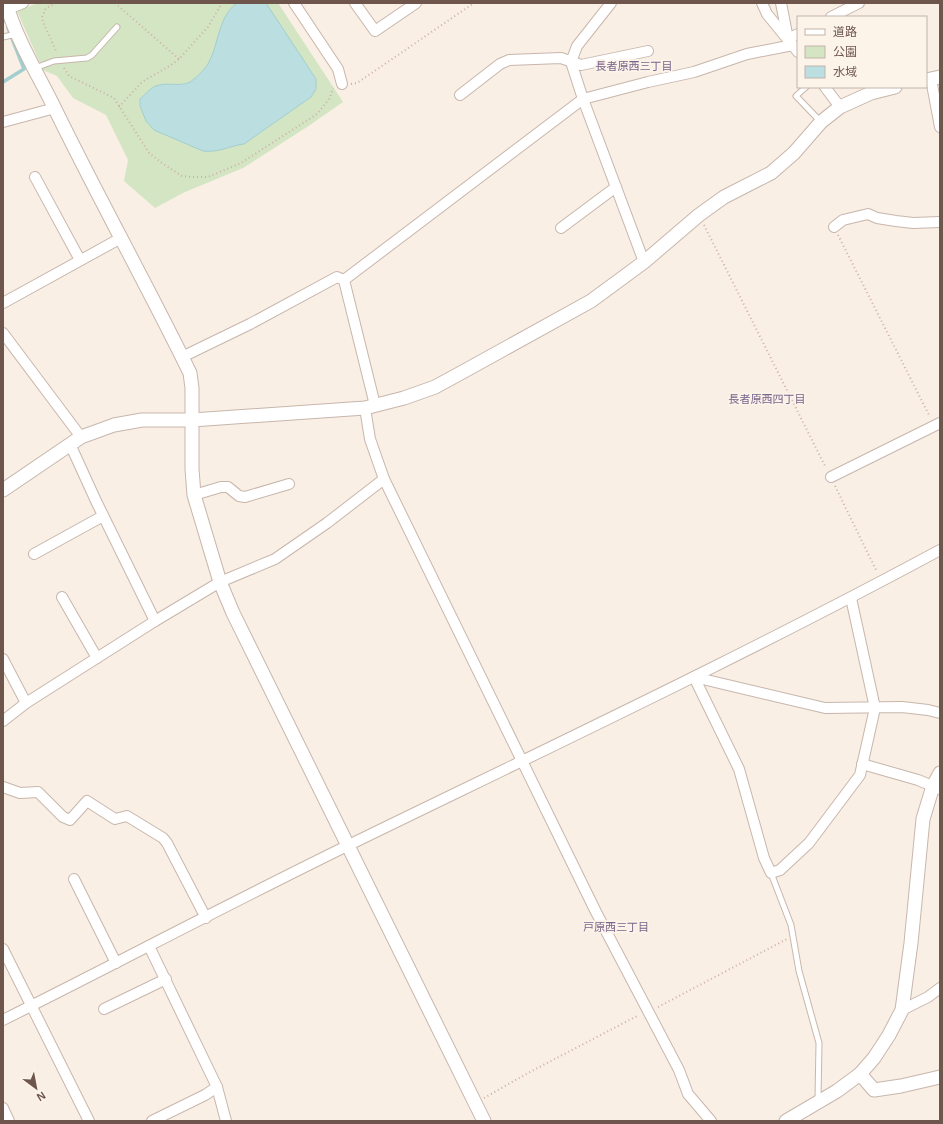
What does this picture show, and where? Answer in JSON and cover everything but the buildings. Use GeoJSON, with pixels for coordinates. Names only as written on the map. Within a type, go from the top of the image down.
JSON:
{"type":"FeatureCollection","features":[{"type":"Feature","properties":{"kind":"street"},"geometry":{"type":"LineString","coordinates":[[23,3],[7,6],[18,34],[85,170],[151,294],[190,374],[194,495],[220,582],[233,613],[482,1121]]}},
{"type":"Feature","properties":{"kind":"street"},"geometry":{"type":"LineString","coordinates":[[294,3],[338,69],[337,84]]}},
{"type":"Feature","properties":{"kind":"street"},"geometry":{"type":"LineString","coordinates":[[355,3],[376,31],[416,3]]}},
{"type":"Feature","properties":{"kind":"street"},"geometry":{"type":"LineString","coordinates":[[611,3],[577,46],[571,62],[583,99],[644,262]]}},
{"type":"Feature","properties":{"kind":"street"},"geometry":{"type":"LineString","coordinates":[[762,3],[767,14],[793,45]]}},
{"type":"Feature","properties":{"kind":"street"},"geometry":{"type":"LineString","coordinates":[[781,3],[793,45]]}},
{"type":"Feature","properties":{"kind":"street"},"geometry":{"type":"LineString","coordinates":[[833,16],[859,3]]}},
{"type":"Feature","properties":{"kind":"street"},"geometry":{"type":"LineString","coordinates":[[344,280],[583,99],[694,72],[747,54],[793,45]]}},
{"type":"Feature","properties":{"kind":"street"},"geometry":{"type":"LineString","coordinates":[[460,94],[500,64],[509,60],[561,58],[582,64],[648,51]]}},
{"type":"Feature","properties":{"kind":"street"},"geometry":{"type":"LineString","coordinates":[[932,79],[940,127]]}},
{"type":"Feature","properties":{"kind":"street"},"geometry":{"type":"LineString","coordinates":[[826,88],[840,107]]}},
{"type":"Feature","properties":{"kind":"street"},"geometry":{"type":"LineString","coordinates":[[3,490],[75,440],[114,425],[142,420],[192,420],[370,406],[404,398],[429,389],[591,301],[644,262],[699,215],[724,198],[771,173],[794,153],[821,122],[840,107],[871,93],[891,88]]}},
{"type":"Feature","properties":{"kind":"street"},"geometry":{"type":"LineString","coordinates":[[3,122],[55,108]]}},
{"type":"Feature","properties":{"kind":"street"},"geometry":{"type":"LineString","coordinates":[[35,177],[80,260]]}},
{"type":"Feature","properties":{"kind":"street"},"geometry":{"type":"LineString","coordinates":[[562,228],[616,187]]}},
{"type":"Feature","properties":{"kind":"street"},"geometry":{"type":"LineString","coordinates":[[834,227],[843,220],[868,214],[877,218],[913,223],[940,222]]}},
{"type":"Feature","properties":{"kind":"street"},"geometry":{"type":"LineString","coordinates":[[3,303],[121,238]]}},
{"type":"Feature","properties":{"kind":"street"},"geometry":{"type":"LineString","coordinates":[[182,357],[250,324],[337,277],[344,280]]}},
{"type":"Feature","properties":{"kind":"street"},"geometry":{"type":"LineString","coordinates":[[344,280],[370,406],[370,439],[384,479],[596,912],[679,1070],[688,1094],[712,1121]]}},
{"type":"Feature","properties":{"kind":"street"},"geometry":{"type":"LineString","coordinates":[[3,333],[75,440],[103,516],[155,620]]}},
{"type":"Feature","properties":{"kind":"street"},"geometry":{"type":"LineString","coordinates":[[830,477],[938,424]]}},
{"type":"Feature","properties":{"kind":"street"},"geometry":{"type":"LineString","coordinates":[[3,721],[26,703],[155,620],[220,582],[275,559],[327,523],[384,479]]}},
{"type":"Feature","properties":{"kind":"street"},"geometry":{"type":"LineString","coordinates":[[194,495],[222,487],[228,487],[239,496],[245,497],[289,484]]}},
{"type":"Feature","properties":{"kind":"street"},"geometry":{"type":"LineString","coordinates":[[34,554],[103,516]]}},
{"type":"Feature","properties":{"kind":"street"},"geometry":{"type":"LineString","coordinates":[[3,1020],[347,846],[694,677],[851,598],[940,550]]}},
{"type":"Feature","properties":{"kind":"street"},"geometry":{"type":"LineString","coordinates":[[62,597],[97,658]]}},
{"type":"Feature","properties":{"kind":"street"},"geometry":{"type":"LineString","coordinates":[[694,677],[740,769],[764,858],[771,873],[780,870],[808,843],[860,775],[875,708],[851,598]]}},
{"type":"Feature","properties":{"kind":"street"},"geometry":{"type":"LineString","coordinates":[[3,659],[26,703]]}},
{"type":"Feature","properties":{"kind":"street"},"geometry":{"type":"LineString","coordinates":[[694,677],[825,708],[902,707],[940,713]]}},
{"type":"Feature","properties":{"kind":"street"},"geometry":{"type":"LineString","coordinates":[[862,764],[918,780],[937,788]]}},
{"type":"Feature","properties":{"kind":"street"},"geometry":{"type":"LineString","coordinates":[[786,1121],[860,1074],[874,1058],[889,1035],[902,1010],[911,942],[923,819],[937,788],[940,773]]}},
{"type":"Feature","properties":{"kind":"street"},"geometry":{"type":"LineString","coordinates":[[3,787],[20,792],[38,792],[63,817],[70,820],[87,802],[116,819],[127,816],[163,838],[206,918]]}},
{"type":"Feature","properties":{"kind":"street"},"geometry":{"type":"LineString","coordinates":[[74,879],[116,963]]}},
{"type":"Feature","properties":{"kind":"street"},"geometry":{"type":"LineString","coordinates":[[149,946],[217,1087],[226,1121]]}},
{"type":"Feature","properties":{"kind":"street"},"geometry":{"type":"LineString","coordinates":[[3,950],[89,1121]]}},
{"type":"Feature","properties":{"kind":"street"},"geometry":{"type":"LineString","coordinates":[[104,1009],[166,979]]}},
{"type":"Feature","properties":{"kind":"street"},"geometry":{"type":"LineString","coordinates":[[902,1010],[928,997],[940,988]]}},
{"type":"Feature","properties":{"kind":"street"},"geometry":{"type":"LineString","coordinates":[[860,1074],[874,1090],[901,1086],[940,1077]]}},
{"type":"Feature","properties":{"kind":"street"},"geometry":{"type":"LineString","coordinates":[[152,1121],[205,1095],[217,1087]]}},
{"type":"Feature","properties":{"kind":"street"},"geometry":{"type":"LineString","coordinates":[[3,1108],[9,1121]]}},
{"type":"Feature","properties":{"kind":"lane"},"geometry":{"type":"LineString","coordinates":[[35,68],[61,60],[87,58],[92,55],[117,27]]}},
{"type":"Feature","properties":{"kind":"lane"},"geometry":{"type":"LineString","coordinates":[[3,37],[18,34]]}},
{"type":"Feature","properties":{"kind":"lane"},"geometry":{"type":"LineString","coordinates":[[805,88],[796,96],[821,122]]}},
{"type":"Feature","properties":{"kind":"lane"},"geometry":{"type":"LineString","coordinates":[[771,873],[791,924],[800,971],[819,1043],[818,1102]]}},
{"type":"Feature","properties":{"kind":"path"},"geometry":{"type":"LineString","coordinates":[[56,3],[46,8],[42,17],[61,60],[70,76],[78,82],[109,94],[114,98],[150,153],[162,164],[182,176],[197,178],[208,177],[241,163],[317,114],[330,98],[337,84],[357,83],[474,3]]}},
{"type":"Feature","properties":{"kind":"path"},"geometry":{"type":"LineString","coordinates":[[115,3],[179,59]]}},
{"type":"Feature","properties":{"kind":"path"},"geometry":{"type":"LineString","coordinates":[[119,107],[148,77],[179,59],[208,27],[222,3]]}},
{"type":"Feature","properties":{"kind":"path"},"geometry":{"type":"LineString","coordinates":[[699,215],[882,581]]}},
{"type":"Feature","properties":{"kind":"path"},"geometry":{"type":"LineString","coordinates":[[834,227],[938,424]]}},
{"type":"Feature","properties":{"kind":"path"},"geometry":{"type":"LineString","coordinates":[[474,1102],[640,1014],[648,1012],[793,936]]}},
{"type":"Feature","properties":{"kind":"green space"},"geometry":{"type":"Polygon","coordinates":[[[38,3],[278,3],[343,102],[243,168],[185,192],[155,208],[124,181],[128,160],[106,115],[73,98],[57,76],[43,70],[17,11],[38,3]]]}},
{"type":"Feature","properties":{"kind":"water"},"geometry":{"type":"Polygon","coordinates":[[[237,3],[266,3],[316,79],[316,89],[311,97],[244,144],[219,150],[203,151],[154,130],[146,121],[140,106],[140,99],[156,86],[166,84],[186,84],[201,73],[210,60],[226,15],[237,3]]]}},
{"type":"Feature","properties":{"kind":"waterway"},"geometry":{"type":"LineString","coordinates":[[3,15],[6,22]]}},
{"type":"Feature","properties":{"kind":"waterway"},"geometry":{"type":"LineString","coordinates":[[3,82],[24,69],[8,28]]}},
{"type":"Feature","properties":{"kind":"district","name":"長者原西三丁目"},"geometry":{"type":"Point","coordinates":[634,66]}},
{"type":"Feature","properties":{"kind":"district","name":"長者原西四丁目"},"geometry":{"type":"Point","coordinates":[767,399]}},
{"type":"Feature","properties":{"kind":"district","name":"戸原西三丁目"},"geometry":{"type":"Point","coordinates":[616,927]}}]}
